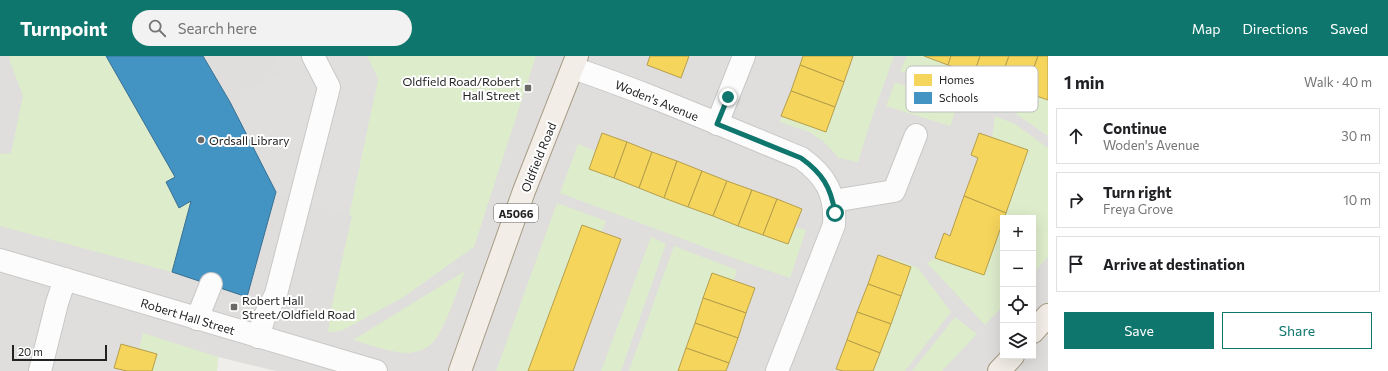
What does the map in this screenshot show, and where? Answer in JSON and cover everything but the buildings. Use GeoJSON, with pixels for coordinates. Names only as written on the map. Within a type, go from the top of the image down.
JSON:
{"type":"FeatureCollection","features":[{"type":"Feature","properties":{"kind":"main road","name":"Oldfield Road"},"geometry":{"type":"LineString","coordinates":[[460,371],[524,191],[575,62]]}},
{"type":"Feature","properties":{"kind":"main road"},"geometry":{"type":"LineString","coordinates":[[1036,329],[1048,315]]}},
{"type":"Feature","properties":{"kind":"main road"},"geometry":{"type":"LineString","coordinates":[[999,371],[1009,359]]}},
{"type":"Feature","properties":{"kind":"street"},"geometry":{"type":"LineString","coordinates":[[258,337],[264,318],[276,294],[329,87],[313,56]]}},
{"type":"Feature","properties":{"kind":"street"},"geometry":{"type":"LineString","coordinates":[[717,124],[744,56]]}},
{"type":"Feature","properties":{"kind":"street","name":"Woden's Avenue"},"geometry":{"type":"LineString","coordinates":[[575,62],[600,77],[801,158],[822,176],[829,188],[833,201],[835,213],[834,225],[777,371]]}},
{"type":"Feature","properties":{"kind":"street"},"geometry":{"type":"LineString","coordinates":[[833,201],[894,191],[916,135]]}},
{"type":"Feature","properties":{"kind":"street","name":"Robert Hall Street"},"geometry":{"type":"LineString","coordinates":[[0,260],[376,371]]}},
{"type":"Feature","properties":{"kind":"street"},"geometry":{"type":"LineString","coordinates":[[40,371],[57,303],[65,279]]}},
{"type":"Feature","properties":{"kind":"street"},"geometry":{"type":"LineString","coordinates":[[197,319],[210,284]]}},
{"type":"Feature","properties":{"kind":"shaded area"},"geometry":{"type":"Polygon","coordinates":[[[0,56],[1048,56],[1048,371],[276,371],[218,357],[217,371],[0,371],[0,56]]]}},
{"type":"Feature","properties":{"kind":"shaded area"},"geometry":{"type":"Polygon","coordinates":[[[273,56],[367,56],[378,79],[349,215],[276,192],[230,102],[281,72],[273,56]]]}},
{"type":"Feature","properties":{"kind":"green space"},"geometry":{"type":"Polygon","coordinates":[[[10,56],[106,56],[175,177],[166,182],[179,207],[191,201],[172,272],[0,226],[0,154],[11,153],[23,96],[9,59],[10,56]]]}},
{"type":"Feature","properties":{"kind":"green space"},"geometry":{"type":"Polygon","coordinates":[[[367,56],[536,56],[474,247],[402,298],[341,331],[328,332],[331,309],[352,216],[349,215],[378,79],[367,56]]]}},
{"type":"Feature","properties":{"kind":"green space"},"geometry":{"type":"Polygon","coordinates":[[[854,56],[894,56],[858,162],[839,158],[823,141],[809,132],[780,122],[782,116],[826,132],[854,56]]]}},
{"type":"Feature","properties":{"kind":"green space"},"geometry":{"type":"Polygon","coordinates":[[[907,56],[924,56],[948,65],[906,66],[906,73],[900,71],[907,56]]]}},
{"type":"Feature","properties":{"kind":"green space"},"geometry":{"type":"Polygon","coordinates":[[[895,82],[906,86],[906,112],[955,112],[950,126],[886,106],[895,82]]]}},
{"type":"Feature","properties":{"kind":"green space"},"geometry":{"type":"Polygon","coordinates":[[[1038,97],[1048,100],[1048,136],[1016,114],[1017,112],[1038,112],[1038,97]]]}},
{"type":"Feature","properties":{"kind":"green space"},"geometry":{"type":"Polygon","coordinates":[[[995,116],[1015,124],[1048,148],[1048,257],[1036,270],[1036,215],[1005,215],[1028,150],[992,138],[995,116]]]}},
{"type":"Feature","properties":{"kind":"green space"},"geometry":{"type":"Polygon","coordinates":[[[578,144],[595,151],[589,169],[763,235],[788,244],[795,227],[806,230],[790,278],[560,193],[578,144]]]}},
{"type":"Feature","properties":{"kind":"green space"},"geometry":{"type":"Polygon","coordinates":[[[557,203],[606,221],[602,232],[582,225],[528,371],[496,371],[557,203]]]}},
{"type":"Feature","properties":{"kind":"green space"},"geometry":{"type":"Polygon","coordinates":[[[1000,230],[1000,309],[985,325],[927,263],[935,258],[984,275],[1000,230]]]}},
{"type":"Feature","properties":{"kind":"green space"},"geometry":{"type":"Polygon","coordinates":[[[651,237],[666,244],[621,371],[601,371],[651,237]]]}},
{"type":"Feature","properties":{"kind":"green space"},"geometry":{"type":"Polygon","coordinates":[[[674,246],[737,270],[734,280],[712,273],[678,371],[629,371],[674,246]]]}},
{"type":"Feature","properties":{"kind":"green space"},"geometry":{"type":"Polygon","coordinates":[[[896,259],[918,268],[951,312],[905,371],[873,371],[911,267],[895,261],[896,259]]]}},
{"type":"Feature","properties":{"kind":"green space"},"geometry":{"type":"Polygon","coordinates":[[[465,271],[445,322],[435,340],[430,345],[413,353],[403,353],[353,340],[465,271]]]}},
{"type":"Feature","properties":{"kind":"green space"},"geometry":{"type":"Polygon","coordinates":[[[955,317],[977,334],[942,371],[912,371],[955,317]]]}},
{"type":"Feature","properties":{"kind":"green space"},"geometry":{"type":"Polygon","coordinates":[[[143,333],[218,357],[217,371],[152,371],[157,354],[139,348],[143,333]]]}},
{"type":"Feature","properties":{"kind":"place","name":"Oldfield Road/Robert Hall Street"},"geometry":{"type":"Point","coordinates":[528,88]}},
{"type":"Feature","properties":{"kind":"place","name":"Ordsall Library"},"geometry":{"type":"Point","coordinates":[201,140]}},
{"type":"Feature","properties":{"kind":"place","name":"Robert Hall Street/Oldfield Road"},"geometry":{"type":"Point","coordinates":[234,307]}},
{"type":"Feature","properties":{"kind":"route"},"geometry":{"type":"LineString","coordinates":[[728,97],[717,124],[801,158],[812,166],[822,176],[829,188],[835,213]]}}]}
